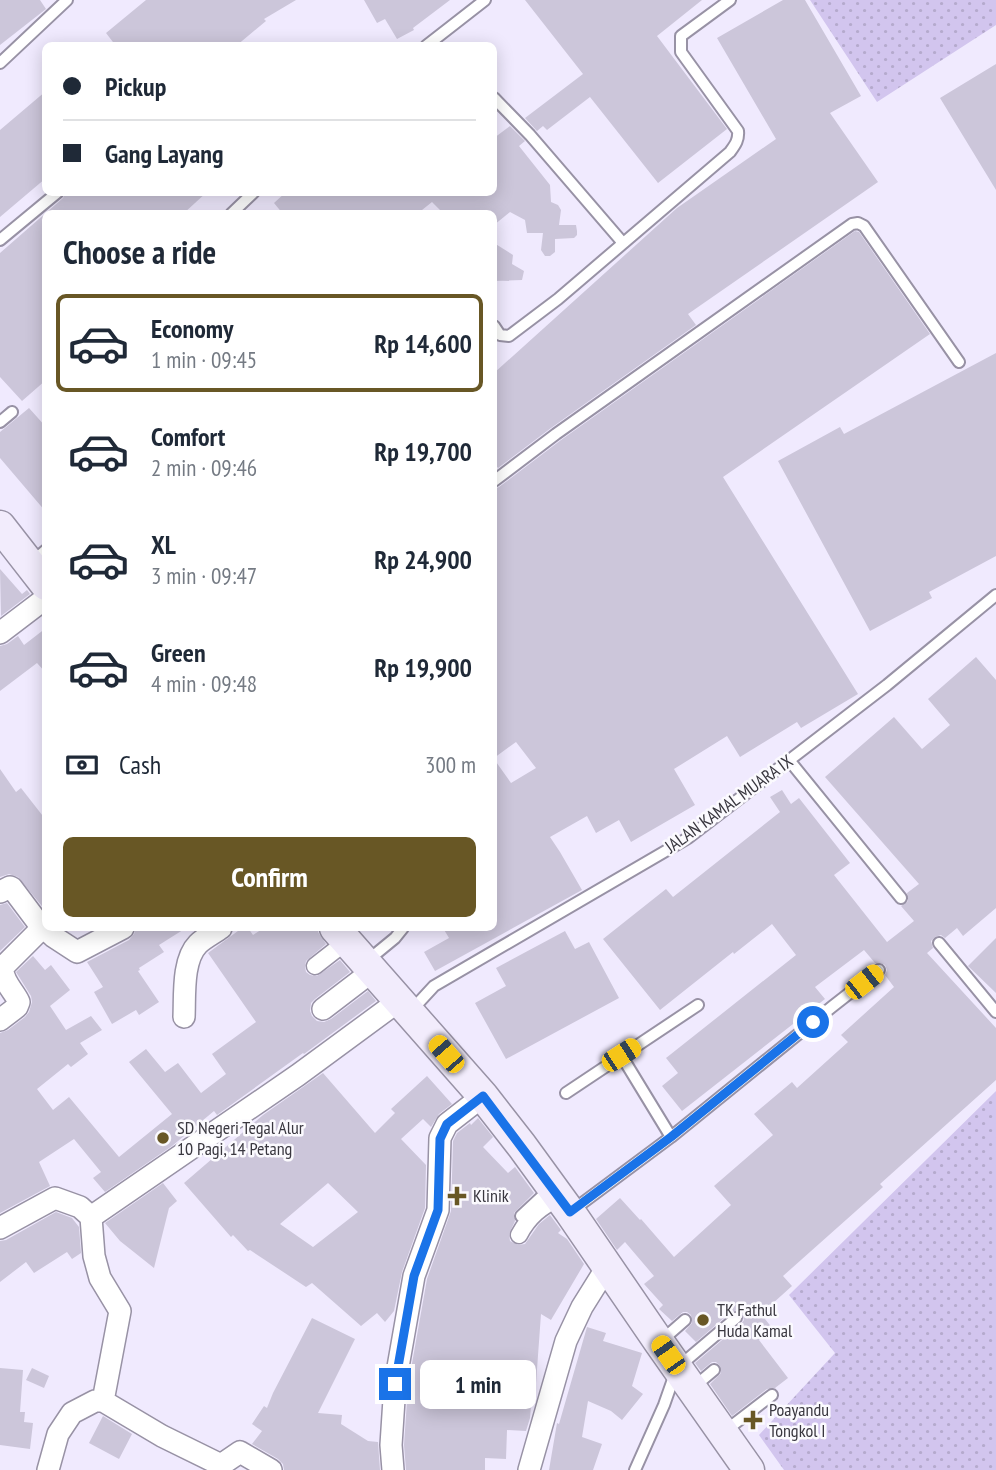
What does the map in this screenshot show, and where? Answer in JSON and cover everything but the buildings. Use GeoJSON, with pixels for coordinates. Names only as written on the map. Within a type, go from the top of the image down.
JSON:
{"type":"FeatureCollection","features":[{"type":"Feature","properties":{"kind":"main road"},"geometry":{"type":"LineString","coordinates":[[0,526],[40,567]]}},
{"type":"Feature","properties":{"kind":"main road"},"geometry":{"type":"LineString","coordinates":[[356,950],[483,1096],[561,1198],[659,1342],[694,1376],[723,1432],[749,1470]]}},
{"type":"Feature","properties":{"kind":"street"},"geometry":{"type":"LineString","coordinates":[[0,633],[42,601]]}},
{"type":"Feature","properties":{"kind":"street"},"geometry":{"type":"LineString","coordinates":[[0,892],[12,888],[42,926]]}},
{"type":"Feature","properties":{"kind":"street"},"geometry":{"type":"LineString","coordinates":[[0,1020],[17,1007],[19,1002],[1,971],[2,967],[42,928]]}},
{"type":"Feature","properties":{"kind":"street"},"geometry":{"type":"LineString","coordinates":[[47,931],[77,952],[117,931]]}},
{"type":"Feature","properties":{"kind":"street"},"geometry":{"type":"LineString","coordinates":[[184,1017],[186,973],[191,953],[198,944],[217,931]]}},
{"type":"Feature","properties":{"kind":"street"},"geometry":{"type":"LineString","coordinates":[[315,966],[356,950]]}},
{"type":"Feature","properties":{"kind":"street"},"geometry":{"type":"LineString","coordinates":[[323,1009],[356,950]]}},
{"type":"Feature","properties":{"kind":"street"},"geometry":{"type":"LineString","coordinates":[[91,1217],[405,1006]]}},
{"type":"Feature","properties":{"kind":"street"},"geometry":{"type":"LineString","coordinates":[[393,1470],[391,1445],[395,1384],[414,1276],[438,1210],[440,1139],[447,1124],[483,1096]]}},
{"type":"Feature","properties":{"kind":"street"},"geometry":{"type":"LineString","coordinates":[[0,1228],[55,1198],[80,1207],[91,1217],[94,1256],[100,1278],[120,1311],[103,1401]]}},
{"type":"Feature","properties":{"kind":"street"},"geometry":{"type":"LineString","coordinates":[[519,1235],[533,1214],[541,1207],[561,1198]]}},
{"type":"Feature","properties":{"kind":"street"},"geometry":{"type":"LineString","coordinates":[[529,1470],[566,1341],[582,1307],[607,1267]]}},
{"type":"Feature","properties":{"kind":"street"},"geometry":{"type":"LineString","coordinates":[[48,1470],[58,1434],[72,1413],[95,1401],[103,1401],[162,1436],[221,1465],[240,1452],[271,1470]]}},
{"type":"Feature","properties":{"kind":"lane"},"geometry":{"type":"LineString","coordinates":[[0,63],[67,0]]}},
{"type":"Feature","properties":{"kind":"lane"},"geometry":{"type":"LineString","coordinates":[[442,41],[485,0]]}},
{"type":"Feature","properties":{"kind":"lane"},"geometry":{"type":"LineString","coordinates":[[497,330],[500,335],[509,336],[558,299],[736,145],[738,131],[681,52],[681,36],[730,0]]}},
{"type":"Feature","properties":{"kind":"lane"},"geometry":{"type":"LineString","coordinates":[[497,101],[530,135],[623,243]]}},
{"type":"Feature","properties":{"kind":"lane"},"geometry":{"type":"LineString","coordinates":[[0,240],[53,196]]}},
{"type":"Feature","properties":{"kind":"lane"},"geometry":{"type":"LineString","coordinates":[[235,210],[250,196]]}},
{"type":"Feature","properties":{"kind":"lane"},"geometry":{"type":"LineString","coordinates":[[497,479],[852,224],[864,226],[959,362]]}},
{"type":"Feature","properties":{"kind":"lane"},"geometry":{"type":"LineString","coordinates":[[0,422],[12,412]]}},
{"type":"Feature","properties":{"kind":"lane","name":"JALAN KAMAL MUARA IX"},"geometry":{"type":"LineString","coordinates":[[405,1006],[434,986],[688,838],[887,685],[996,595]]}},
{"type":"Feature","properties":{"kind":"lane"},"geometry":{"type":"LineString","coordinates":[[789,761],[901,898]]}},
{"type":"Feature","properties":{"kind":"lane"},"geometry":{"type":"LineString","coordinates":[[356,950],[395,938],[401,931]]}},
{"type":"Feature","properties":{"kind":"lane"},"geometry":{"type":"LineString","coordinates":[[939,943],[996,1012]]}},
{"type":"Feature","properties":{"kind":"lane"},"geometry":{"type":"LineString","coordinates":[[521,1216],[561,1198],[671,1137],[879,970]]}},
{"type":"Feature","properties":{"kind":"lane"},"geometry":{"type":"LineString","coordinates":[[566,1093],[698,1005]]}},
{"type":"Feature","properties":{"kind":"lane"},"geometry":{"type":"LineString","coordinates":[[621,1055],[671,1137]]}},
{"type":"Feature","properties":{"kind":"lane"},"geometry":{"type":"LineString","coordinates":[[635,1470],[664,1405],[694,1376],[736,1318]]}},
{"type":"Feature","properties":{"kind":"lane"},"geometry":{"type":"LineString","coordinates":[[659,1342],[685,1320]]}},
{"type":"Feature","properties":{"kind":"lane"},"geometry":{"type":"LineString","coordinates":[[723,1432],[772,1395]]}},
{"type":"Feature","properties":{"kind":"shaded area"},"geometry":{"type":"Polygon","coordinates":[[[810,0],[996,0],[996,25],[877,102],[810,0]]]}},
{"type":"Feature","properties":{"kind":"shaded area"},"geometry":{"type":"Polygon","coordinates":[[[996,1091],[996,1470],[784,1470],[759,1435],[835,1353],[789,1295],[996,1091]]]}},
{"type":"Feature","properties":{"kind":"place","name":"SD Negeri Tegal Alur 10 Pagi, 14 Petang"},"geometry":{"type":"Point","coordinates":[163,1138]}},
{"type":"Feature","properties":{"kind":"place","name":"Klinik"},"geometry":{"type":"Point","coordinates":[457,1196]}},
{"type":"Feature","properties":{"kind":"place","name":"TK Fathul Huda Kamal"},"geometry":{"type":"Point","coordinates":[703,1320]}},
{"type":"Feature","properties":{"kind":"place","name":"Poayandu Tongkol I"},"geometry":{"type":"Point","coordinates":[753,1420]}},
{"type":"Feature","properties":{"kind":"route"},"geometry":{"type":"LineString","coordinates":[[395,1384],[414,1276],[438,1210],[440,1139],[447,1124],[483,1096],[570,1212],[671,1137],[813,1022]]}}]}
